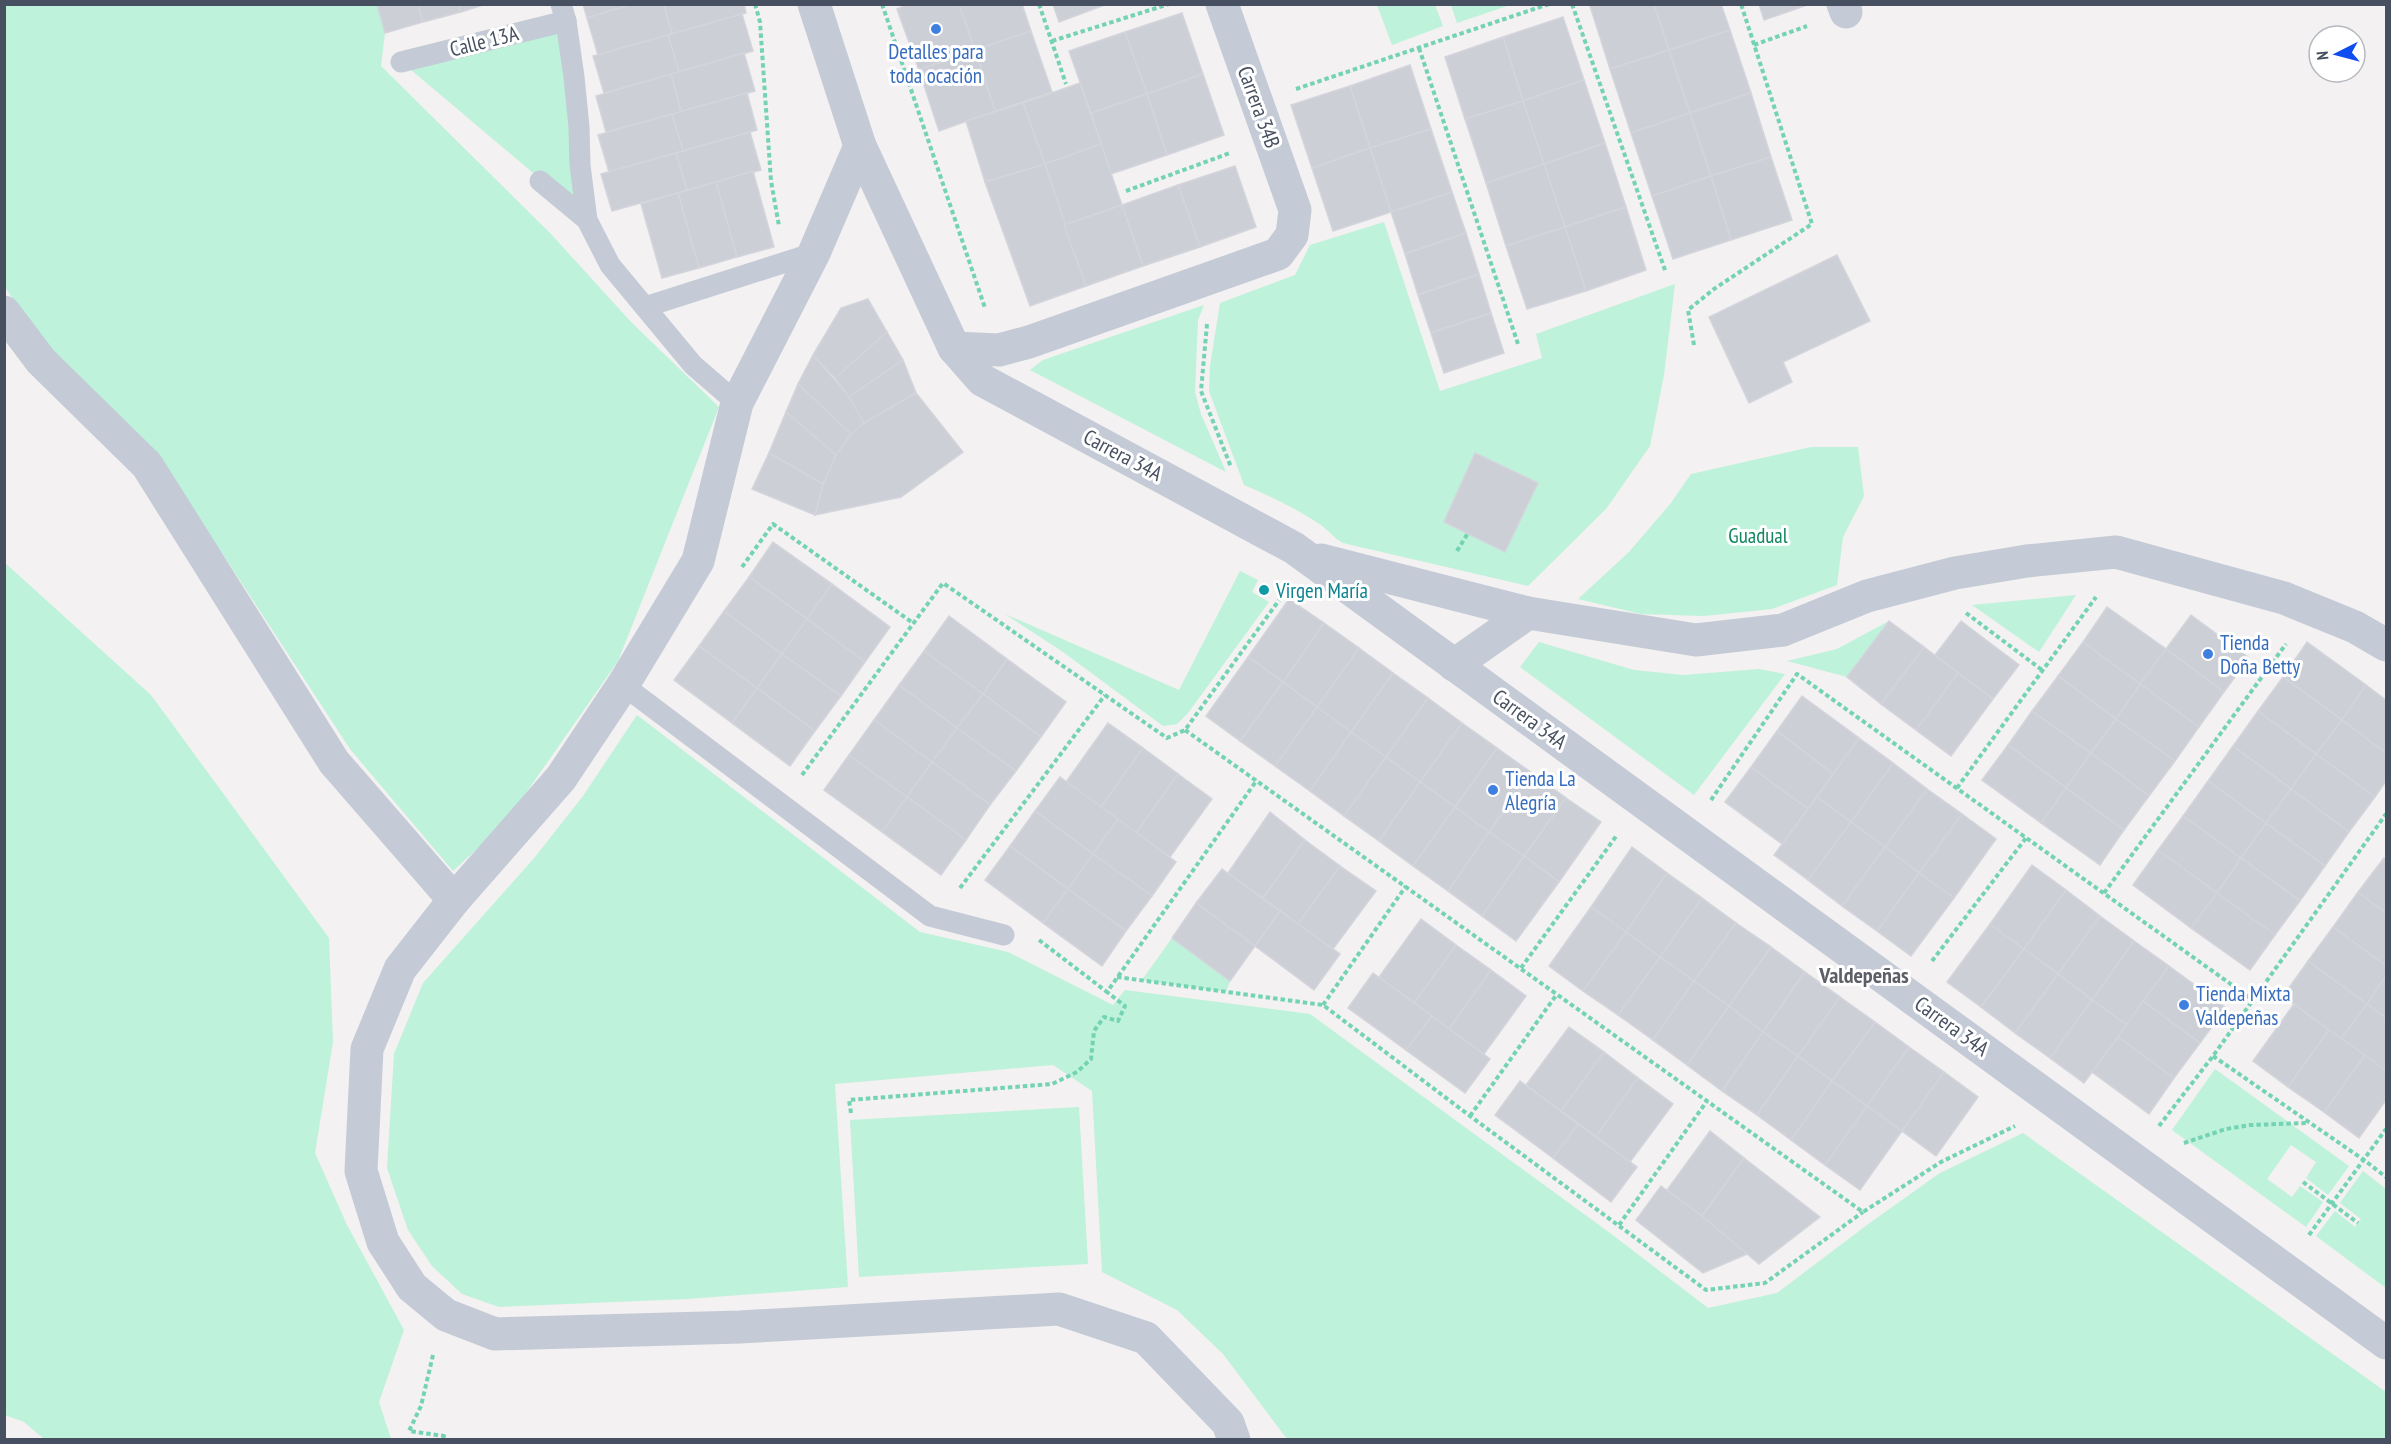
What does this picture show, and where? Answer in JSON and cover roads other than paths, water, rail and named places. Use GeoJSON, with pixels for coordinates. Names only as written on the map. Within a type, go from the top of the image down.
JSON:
{"type":"FeatureCollection","features":[{"type":"Feature","properties":{"kind":"street","name":"Carrera 34A"},"geometry":{"type":"LineString","coordinates":[[814,4],[860,146],[954,348],[982,380],[1294,548],[2386,1343]]}},
{"type":"Feature","properties":{"kind":"street","name":"Carrera 34B"},"geometry":{"type":"LineString","coordinates":[[954,348],[999,350],[1029,342],[1278,254],[1292,235],[1295,210],[1222,4]]}},
{"type":"Feature","properties":{"kind":"street"},"geometry":{"type":"LineString","coordinates":[[860,146],[800,258],[737,403],[698,561],[623,685],[561,778],[454,900],[400,969],[368,1049],[361,1171],[383,1242],[412,1287],[446,1314],[495,1334],[740,1327],[1059,1308],[1146,1338],[1228,1423],[1234,1440]]}},
{"type":"Feature","properties":{"kind":"street"},"geometry":{"type":"LineString","coordinates":[[4,312],[41,361],[147,465],[334,762],[454,900]]}},
{"type":"Feature","properties":{"kind":"street"},"geometry":{"type":"LineString","coordinates":[[1305,556],[1528,613],[1695,640],[1783,630],[1867,596],[1955,573],[2027,561],[2116,552],[2284,598],[2355,627],[2386,645]]}},
{"type":"Feature","properties":{"kind":"street"},"geometry":{"type":"LineString","coordinates":[[1454,665],[1528,613]]}},
{"type":"Feature","properties":{"kind":"lane","name":"Calle 13A"},"geometry":{"type":"LineString","coordinates":[[401,62],[564,13]]}},
{"type":"Feature","properties":{"kind":"lane"},"geometry":{"type":"LineString","coordinates":[[564,13],[587,220],[610,265],[693,365],[737,403]]}},
{"type":"Feature","properties":{"kind":"lane"},"geometry":{"type":"LineString","coordinates":[[540,181],[587,220]]}},
{"type":"Feature","properties":{"kind":"lane"},"geometry":{"type":"LineString","coordinates":[[645,307],[800,258]]}},
{"type":"Feature","properties":{"kind":"lane"},"geometry":{"type":"LineString","coordinates":[[623,685],[930,916],[1004,935]]}},
{"type":"Feature","properties":{"kind":"place","name":"Detalles para toda ocación"},"geometry":{"type":"Point","coordinates":[936,29]}},
{"type":"Feature","properties":{"kind":"place","name":"Virgen María"},"geometry":{"type":"Point","coordinates":[1264,590]}},
{"type":"Feature","properties":{"kind":"place","name":"Tienda Doña Betty"},"geometry":{"type":"Point","coordinates":[2208,654]}},
{"type":"Feature","properties":{"kind":"place","name":"Tienda La Alegría"},"geometry":{"type":"Point","coordinates":[1493,790]}},
{"type":"Feature","properties":{"kind":"place","name":"Tienda Mixta Valdepeñas"},"geometry":{"type":"Point","coordinates":[2184,1005]}},
{"type":"Feature","properties":{"kind":"district","name":"Valdepeñas"},"geometry":{"type":"Point","coordinates":[1864,975]}},
{"type":"Feature","properties":{"kind":"park label","name":"Guadual"},"geometry":{"type":"Point","coordinates":[1758,535]}}]}
